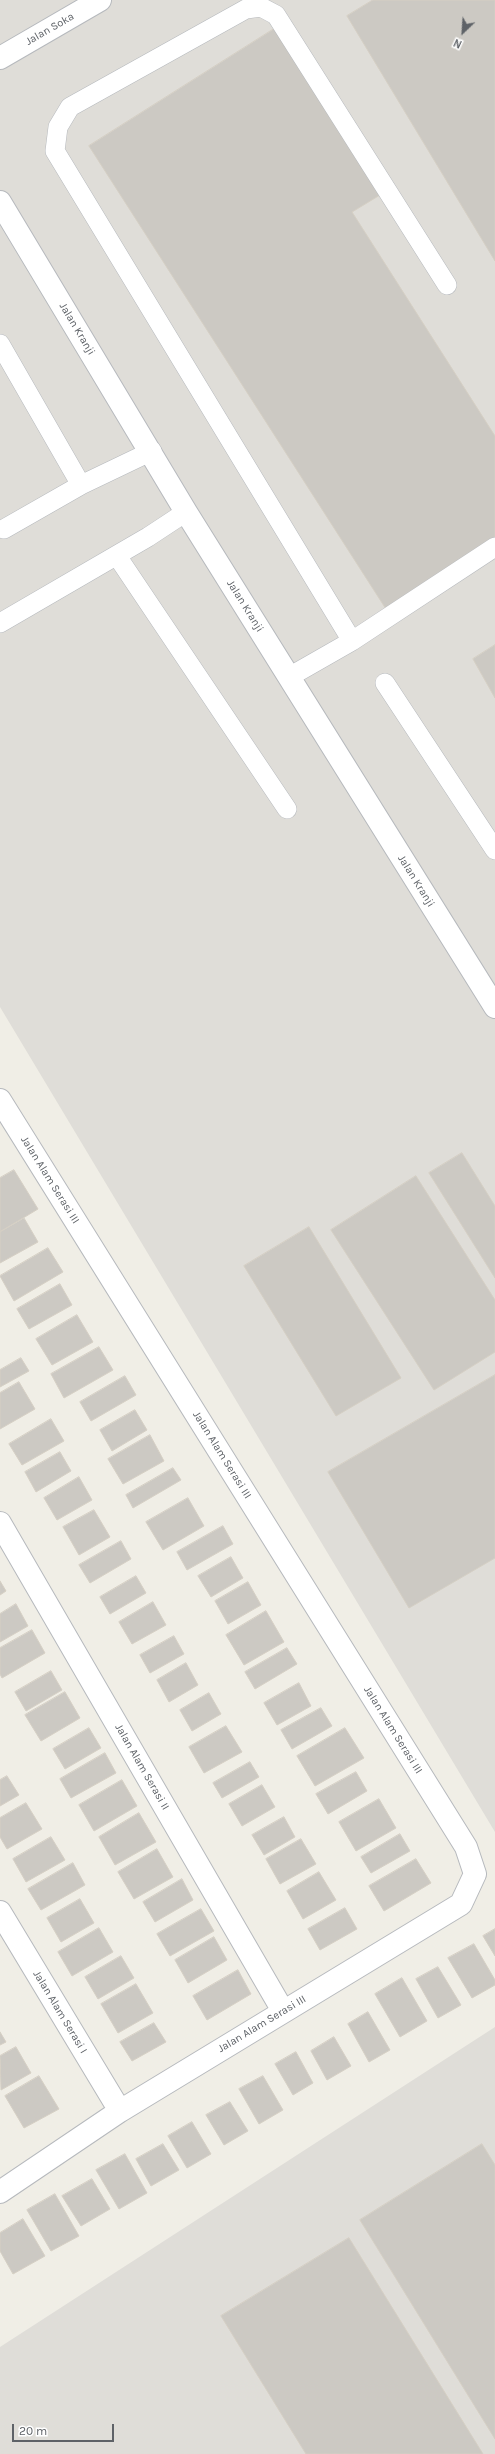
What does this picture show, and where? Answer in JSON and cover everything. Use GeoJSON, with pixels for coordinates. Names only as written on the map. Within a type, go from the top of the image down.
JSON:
{"type":"FeatureCollection","features":[{"type":"Feature","properties":{"kind":"street","name":"Jalan Soka"},"geometry":{"type":"LineString","coordinates":[[0,58],[100,0]]}},
{"type":"Feature","properties":{"kind":"street","name":"Jalan Kranji"},"geometry":{"type":"LineString","coordinates":[[0,202],[152,452],[186,512],[495,1007]]}},
{"type":"Feature","properties":{"kind":"street","name":"Jalan Alam Serasi III"},"geometry":{"type":"LineString","coordinates":[[0,1100],[6,1122],[466,1847],[475,1874],[461,1904],[120,2111],[0,2192]]}},
{"type":"Feature","properties":{"kind":"street","name":"Jalan Alam Serasi II"},"geometry":{"type":"LineString","coordinates":[[0,1523],[283,2011]]}},
{"type":"Feature","properties":{"kind":"street","name":"Jalan Alam Serasi I"},"geometry":{"type":"LineString","coordinates":[[0,1912],[120,2111]]}},
{"type":"Feature","properties":{"kind":"lane"},"geometry":{"type":"LineString","coordinates":[[352,641],[54,151],[58,127],[70,107],[246,9],[262,7],[276,15],[447,285]]}},
{"type":"Feature","properties":{"kind":"lane"},"geometry":{"type":"LineString","coordinates":[[0,344],[81,485]]}},
{"type":"Feature","properties":{"kind":"lane"},"geometry":{"type":"LineString","coordinates":[[4,529],[81,485],[152,452]]}},
{"type":"Feature","properties":{"kind":"lane"},"geometry":{"type":"LineString","coordinates":[[0,623],[116,556],[186,512]]}},
{"type":"Feature","properties":{"kind":"lane"},"geometry":{"type":"LineString","coordinates":[[289,677],[352,641],[495,547]]}},
{"type":"Feature","properties":{"kind":"lane"},"geometry":{"type":"LineString","coordinates":[[116,556],[287,809]]}},
{"type":"Feature","properties":{"kind":"lane"},"geometry":{"type":"LineString","coordinates":[[385,683],[495,850]]}},
{"type":"Feature","properties":{"kind":"shaded area"},"geometry":{"type":"Polygon","coordinates":[[[0,0],[495,0],[495,1832],[0,1007],[0,0]]]}},
{"type":"Feature","properties":{"kind":"shaded area"},"geometry":{"type":"Polygon","coordinates":[[[495,2027],[495,2454],[0,2454],[0,2347],[495,2027]]]}},
{"type":"Feature","properties":{"kind":"building"},"geometry":{"type":"Polygon","coordinates":[[[373,0],[495,0],[495,261],[347,16],[373,0]]]}},
{"type":"Feature","properties":{"kind":"building"},"geometry":{"type":"Polygon","coordinates":[[[274,29],[380,195],[352,212],[495,436],[495,541],[386,609],[89,146],[274,29]]]}},
{"type":"Feature","properties":{"kind":"building"},"geometry":{"type":"Polygon","coordinates":[[[495,645],[495,698],[473,659],[495,645]]]}},
{"type":"Feature","properties":{"kind":"building"},"geometry":{"type":"Polygon","coordinates":[[[462,1153],[495,1206],[495,1278],[429,1173],[462,1153]]]}},
{"type":"Feature","properties":{"kind":"building"},"geometry":{"type":"Polygon","coordinates":[[[14,1170],[38,1209],[0,1232],[0,1178],[14,1170]]]}},
{"type":"Feature","properties":{"kind":"building"},"geometry":{"type":"Polygon","coordinates":[[[416,1176],[495,1300],[495,1352],[434,1390],[331,1230],[416,1176]]]}},
{"type":"Feature","properties":{"kind":"building"},"geometry":{"type":"Polygon","coordinates":[[[24,1218],[38,1242],[0,1263],[0,1232],[24,1218]]]}},
{"type":"Feature","properties":{"kind":"building"},"geometry":{"type":"Polygon","coordinates":[[[309,1227],[401,1378],[336,1416],[244,1266],[309,1227]]]}},
{"type":"Feature","properties":{"kind":"building"},"geometry":{"type":"Polygon","coordinates":[[[48,1248],[63,1272],[14,1301],[0,1276],[48,1248]]]}},
{"type":"Feature","properties":{"kind":"building"},"geometry":{"type":"Polygon","coordinates":[[[60,1284],[72,1305],[29,1329],[17,1309],[60,1284]]]}},
{"type":"Feature","properties":{"kind":"building"},"geometry":{"type":"Polygon","coordinates":[[[77,1315],[93,1342],[52,1365],[36,1339],[77,1315]]]}},
{"type":"Feature","properties":{"kind":"building"},"geometry":{"type":"Polygon","coordinates":[[[99,1347],[113,1370],[64,1398],[51,1374],[99,1347]]]}},
{"type":"Feature","properties":{"kind":"building"},"geometry":{"type":"Polygon","coordinates":[[[21,1358],[29,1371],[0,1387],[0,1370],[21,1358]]]}},
{"type":"Feature","properties":{"kind":"building"},"geometry":{"type":"Polygon","coordinates":[[[495,1375],[495,1558],[409,1608],[328,1472],[495,1375]]]}},
{"type":"Feature","properties":{"kind":"building"},"geometry":{"type":"Polygon","coordinates":[[[125,1376],[136,1395],[91,1421],[80,1402],[125,1376]]]}},
{"type":"Feature","properties":{"kind":"building"},"geometry":{"type":"Polygon","coordinates":[[[19,1382],[35,1409],[0,1429],[0,1393],[19,1382]]]}},
{"type":"Feature","properties":{"kind":"building"},"geometry":{"type":"Polygon","coordinates":[[[135,1410],[147,1430],[112,1451],[100,1430],[135,1410]]]}},
{"type":"Feature","properties":{"kind":"building"},"geometry":{"type":"Polygon","coordinates":[[[51,1419],[64,1441],[22,1465],[9,1444],[51,1419]]]}},
{"type":"Feature","properties":{"kind":"building"},"geometry":{"type":"Polygon","coordinates":[[[150,1435],[164,1461],[123,1484],[108,1459],[150,1435]]]}},
{"type":"Feature","properties":{"kind":"building"},"geometry":{"type":"Polygon","coordinates":[[[60,1452],[71,1471],[36,1492],[25,1472],[60,1452]]]}},
{"type":"Feature","properties":{"kind":"building"},"geometry":{"type":"Polygon","coordinates":[[[173,1468],[181,1480],[133,1508],[126,1495],[173,1468]]]}},
{"type":"Feature","properties":{"kind":"building"},"geometry":{"type":"Polygon","coordinates":[[[79,1477],[92,1500],[57,1520],[44,1498],[79,1477]]]}},
{"type":"Feature","properties":{"kind":"building"},"geometry":{"type":"Polygon","coordinates":[[[188,1498],[204,1526],[163,1550],[146,1522],[188,1498]]]}},
{"type":"Feature","properties":{"kind":"building"},"geometry":{"type":"Polygon","coordinates":[[[94,1510],[110,1537],[79,1555],[63,1527],[94,1510]]]}},
{"type":"Feature","properties":{"kind":"building"},"geometry":{"type":"Polygon","coordinates":[[[223,1526],[233,1544],[187,1570],[177,1552],[223,1526]]]}},
{"type":"Feature","properties":{"kind":"building"},"geometry":{"type":"Polygon","coordinates":[[[121,1541],[131,1559],[90,1583],[79,1565],[121,1541]]]}},
{"type":"Feature","properties":{"kind":"building"},"geometry":{"type":"Polygon","coordinates":[[[231,1557],[243,1578],[211,1597],[198,1576],[231,1557]]]}},
{"type":"Feature","properties":{"kind":"building"},"geometry":{"type":"Polygon","coordinates":[[[136,1576],[146,1593],[110,1614],[100,1597],[136,1576]]]}},
{"type":"Feature","properties":{"kind":"building"},"geometry":{"type":"Polygon","coordinates":[[[0,1581],[6,1591],[0,1595],[0,1581]]]}},
{"type":"Feature","properties":{"kind":"building"},"geometry":{"type":"Polygon","coordinates":[[[248,1582],[261,1605],[228,1624],[215,1601],[248,1582]]]}},
{"type":"Feature","properties":{"kind":"building"},"geometry":{"type":"Polygon","coordinates":[[[153,1602],[166,1625],[132,1644],[119,1622],[153,1602]]]}},
{"type":"Feature","properties":{"kind":"building"},"geometry":{"type":"Polygon","coordinates":[[[16,1604],[28,1626],[0,1642],[0,1614],[16,1604]]]}},
{"type":"Feature","properties":{"kind":"building"},"geometry":{"type":"Polygon","coordinates":[[[266,1611],[284,1642],[244,1665],[226,1635],[266,1611]]]}},
{"type":"Feature","properties":{"kind":"building"},"geometry":{"type":"Polygon","coordinates":[[[32,1630],[45,1653],[2,1678],[0,1674],[0,1648],[32,1630]]]}},
{"type":"Feature","properties":{"kind":"building"},"geometry":{"type":"Polygon","coordinates":[[[174,1636],[184,1654],[150,1673],[140,1655],[174,1636]]]}},
{"type":"Feature","properties":{"kind":"building"},"geometry":{"type":"Polygon","coordinates":[[[287,1648],[297,1664],[255,1689],[245,1672],[287,1648]]]}},
{"type":"Feature","properties":{"kind":"building"},"geometry":{"type":"Polygon","coordinates":[[[186,1663],[198,1685],[169,1702],[157,1680],[186,1663]]]}},
{"type":"Feature","properties":{"kind":"building"},"geometry":{"type":"Polygon","coordinates":[[[51,1671],[62,1690],[26,1711],[15,1692],[51,1671]]]}},
{"type":"Feature","properties":{"kind":"building"},"geometry":{"type":"Polygon","coordinates":[[[299,1683],[311,1706],[277,1725],[264,1703],[299,1683]]]}},
{"type":"Feature","properties":{"kind":"building"},"geometry":{"type":"Polygon","coordinates":[[[65,1692],[80,1718],[41,1741],[25,1715],[65,1692]]]}},
{"type":"Feature","properties":{"kind":"building"},"geometry":{"type":"Polygon","coordinates":[[[209,1693],[221,1714],[192,1731],[180,1710],[209,1693]]]}},
{"type":"Feature","properties":{"kind":"building"},"geometry":{"type":"Polygon","coordinates":[[[321,1708],[332,1726],[292,1749],[281,1730],[321,1708]]]}},
{"type":"Feature","properties":{"kind":"building"},"geometry":{"type":"Polygon","coordinates":[[[226,1726],[242,1752],[204,1773],[189,1747],[226,1726]]]}},
{"type":"Feature","properties":{"kind":"building"},"geometry":{"type":"Polygon","coordinates":[[[89,1728],[101,1748],[65,1769],[53,1749],[89,1728]]]}},
{"type":"Feature","properties":{"kind":"building"},"geometry":{"type":"Polygon","coordinates":[[[345,1728],[364,1758],[315,1786],[297,1756],[345,1728]]]}},
{"type":"Feature","properties":{"kind":"building"},"geometry":{"type":"Polygon","coordinates":[[[105,1753],[116,1773],[71,1798],[60,1779],[105,1753]]]}},
{"type":"Feature","properties":{"kind":"building"},"geometry":{"type":"Polygon","coordinates":[[[250,1762],[259,1777],[222,1798],[213,1783],[250,1762]]]}},
{"type":"Feature","properties":{"kind":"building"},"geometry":{"type":"Polygon","coordinates":[[[356,1772],[367,1791],[328,1814],[316,1794],[356,1772]]]}},
{"type":"Feature","properties":{"kind":"building"},"geometry":{"type":"Polygon","coordinates":[[[7,1776],[19,1795],[0,1806],[0,1780],[7,1776]]]}},
{"type":"Feature","properties":{"kind":"building"},"geometry":{"type":"Polygon","coordinates":[[[122,1780],[137,1806],[94,1831],[79,1805],[122,1780]]]}},
{"type":"Feature","properties":{"kind":"building"},"geometry":{"type":"Polygon","coordinates":[[[262,1785],[275,1807],[242,1826],[229,1804],[262,1785]]]}},
{"type":"Feature","properties":{"kind":"building"},"geometry":{"type":"Polygon","coordinates":[[[379,1799],[396,1828],[356,1851],[339,1822],[379,1799]]]}},
{"type":"Feature","properties":{"kind":"building"},"geometry":{"type":"Polygon","coordinates":[[[26,1803],[42,1829],[7,1849],[0,1837],[0,1818],[26,1803]]]}},
{"type":"Feature","properties":{"kind":"building"},"geometry":{"type":"Polygon","coordinates":[[[139,1813],[156,1842],[115,1865],[99,1837],[139,1813]]]}},
{"type":"Feature","properties":{"kind":"building"},"geometry":{"type":"Polygon","coordinates":[[[284,1817],[295,1837],[264,1855],[252,1835],[284,1817]]]}},
{"type":"Feature","properties":{"kind":"building"},"geometry":{"type":"Polygon","coordinates":[[[400,1834],[410,1851],[371,1873],[361,1857],[400,1834]]]}},
{"type":"Feature","properties":{"kind":"building"},"geometry":{"type":"Polygon","coordinates":[[[51,1837],[65,1860],[26,1882],[13,1859],[51,1837]]]}},
{"type":"Feature","properties":{"kind":"building"},"geometry":{"type":"Polygon","coordinates":[[[301,1839],[316,1864],[280,1884],[266,1859],[301,1839]]]}},
{"type":"Feature","properties":{"kind":"building"},"geometry":{"type":"Polygon","coordinates":[[[157,1849],[173,1877],[134,1899],[118,1872],[157,1849]]]}},
{"type":"Feature","properties":{"kind":"building"},"geometry":{"type":"Polygon","coordinates":[[[416,1859],[431,1883],[384,1911],[369,1886],[416,1859]]]}},
{"type":"Feature","properties":{"kind":"building"},"geometry":{"type":"Polygon","coordinates":[[[73,1863],[85,1885],[41,1910],[28,1889],[73,1863]]]}},
{"type":"Feature","properties":{"kind":"building"},"geometry":{"type":"Polygon","coordinates":[[[319,1872],[336,1900],[303,1919],[287,1891],[319,1872]]]}},
{"type":"Feature","properties":{"kind":"building"},"geometry":{"type":"Polygon","coordinates":[[[182,1879],[193,1900],[155,1922],[143,1902],[182,1879]]]}},
{"type":"Feature","properties":{"kind":"building"},"geometry":{"type":"Polygon","coordinates":[[[80,1899],[94,1923],[61,1942],[47,1918],[80,1899]]]}},
{"type":"Feature","properties":{"kind":"building"},"geometry":{"type":"Polygon","coordinates":[[[345,1908],[357,1929],[320,1950],[308,1929],[345,1908]]]}},
{"type":"Feature","properties":{"kind":"building"},"geometry":{"type":"Polygon","coordinates":[[[201,1909],[214,1931],[170,1956],[157,1934],[201,1909]]]}},
{"type":"Feature","properties":{"kind":"building"},"geometry":{"type":"Polygon","coordinates":[[[99,1928],[113,1952],[72,1976],[58,1952],[99,1928]]]}},
{"type":"Feature","properties":{"kind":"building"},"geometry":{"type":"Polygon","coordinates":[[[495,1929],[495,1956],[483,1936],[495,1929]]]}},
{"type":"Feature","properties":{"kind":"building"},"geometry":{"type":"Polygon","coordinates":[[[214,1937],[227,1960],[188,1983],[175,1960],[214,1937]]]}},
{"type":"Feature","properties":{"kind":"building"},"geometry":{"type":"Polygon","coordinates":[[[474,1944],[495,1980],[495,1985],[472,1998],[448,1958],[474,1944]]]}},
{"type":"Feature","properties":{"kind":"building"},"geometry":{"type":"Polygon","coordinates":[[[121,1956],[134,1978],[98,1999],[85,1977],[121,1956]]]}},
{"type":"Feature","properties":{"kind":"building"},"geometry":{"type":"Polygon","coordinates":[[[438,1967],[461,2005],[438,2018],[416,1979],[438,1967]]]}},
{"type":"Feature","properties":{"kind":"building"},"geometry":{"type":"Polygon","coordinates":[[[238,1970],[251,1994],[207,2020],[193,1996],[238,1970]]]}},
{"type":"Feature","properties":{"kind":"building"},"geometry":{"type":"Polygon","coordinates":[[[402,1978],[427,2021],[400,2037],[375,1994],[402,1978]]]}},
{"type":"Feature","properties":{"kind":"building"},"geometry":{"type":"Polygon","coordinates":[[[136,1984],[153,2013],[118,2033],[101,2004],[136,1984]]]}},
{"type":"Feature","properties":{"kind":"building"},"geometry":{"type":"Polygon","coordinates":[[[368,2012],[390,2050],[369,2062],[348,2024],[368,2012]]]}},
{"type":"Feature","properties":{"kind":"building"},"geometry":{"type":"Polygon","coordinates":[[[154,2023],[166,2042],[132,2061],[120,2042],[154,2023]]]}},
{"type":"Feature","properties":{"kind":"building"},"geometry":{"type":"Polygon","coordinates":[[[0,2032],[6,2042],[0,2045],[0,2032]]]}},
{"type":"Feature","properties":{"kind":"building"},"geometry":{"type":"Polygon","coordinates":[[[334,2037],[351,2066],[327,2080],[311,2051],[334,2037]]]}},
{"type":"Feature","properties":{"kind":"building"},"geometry":{"type":"Polygon","coordinates":[[[16,2047],[31,2073],[1,2090],[0,2056],[16,2047]]]}},
{"type":"Feature","properties":{"kind":"building"},"geometry":{"type":"Polygon","coordinates":[[[296,2052],[313,2083],[293,2095],[275,2064],[296,2052]]]}},
{"type":"Feature","properties":{"kind":"building"},"geometry":{"type":"Polygon","coordinates":[[[39,2076],[59,2109],[24,2128],[5,2096],[39,2076]]]}},
{"type":"Feature","properties":{"kind":"building"},"geometry":{"type":"Polygon","coordinates":[[[263,2076],[283,2110],[259,2124],[239,2089],[263,2076]]]}},
{"type":"Feature","properties":{"kind":"building"},"geometry":{"type":"Polygon","coordinates":[[[230,2102],[248,2131],[224,2145],[206,2115],[230,2102]]]}},
{"type":"Feature","properties":{"kind":"building"},"geometry":{"type":"Polygon","coordinates":[[[192,2122],[211,2154],[187,2168],[168,2136],[192,2122]]]}},
{"type":"Feature","properties":{"kind":"building"},"geometry":{"type":"Polygon","coordinates":[[[163,2144],[179,2170],[151,2186],[136,2159],[163,2144]]]}},
{"type":"Feature","properties":{"kind":"building"},"geometry":{"type":"Polygon","coordinates":[[[482,2144],[495,2165],[495,2439],[360,2220],[482,2144]]]}},
{"type":"Feature","properties":{"kind":"building"},"geometry":{"type":"Polygon","coordinates":[[[125,2154],[147,2193],[119,2209],[96,2170],[125,2154]]]}},
{"type":"Feature","properties":{"kind":"building"},"geometry":{"type":"Polygon","coordinates":[[[92,2179],[110,2209],[81,2226],[62,2196],[92,2179]]]}},
{"type":"Feature","properties":{"kind":"building"},"geometry":{"type":"Polygon","coordinates":[[[55,2194],[79,2236],[51,2251],[27,2210],[55,2194]]]}},
{"type":"Feature","properties":{"kind":"building"},"geometry":{"type":"Polygon","coordinates":[[[23,2219],[45,2256],[13,2274],[0,2251],[0,2233],[23,2219]]]}},
{"type":"Feature","properties":{"kind":"building"},"geometry":{"type":"Polygon","coordinates":[[[349,2238],[483,2454],[306,2454],[221,2316],[349,2238]]]}}]}
